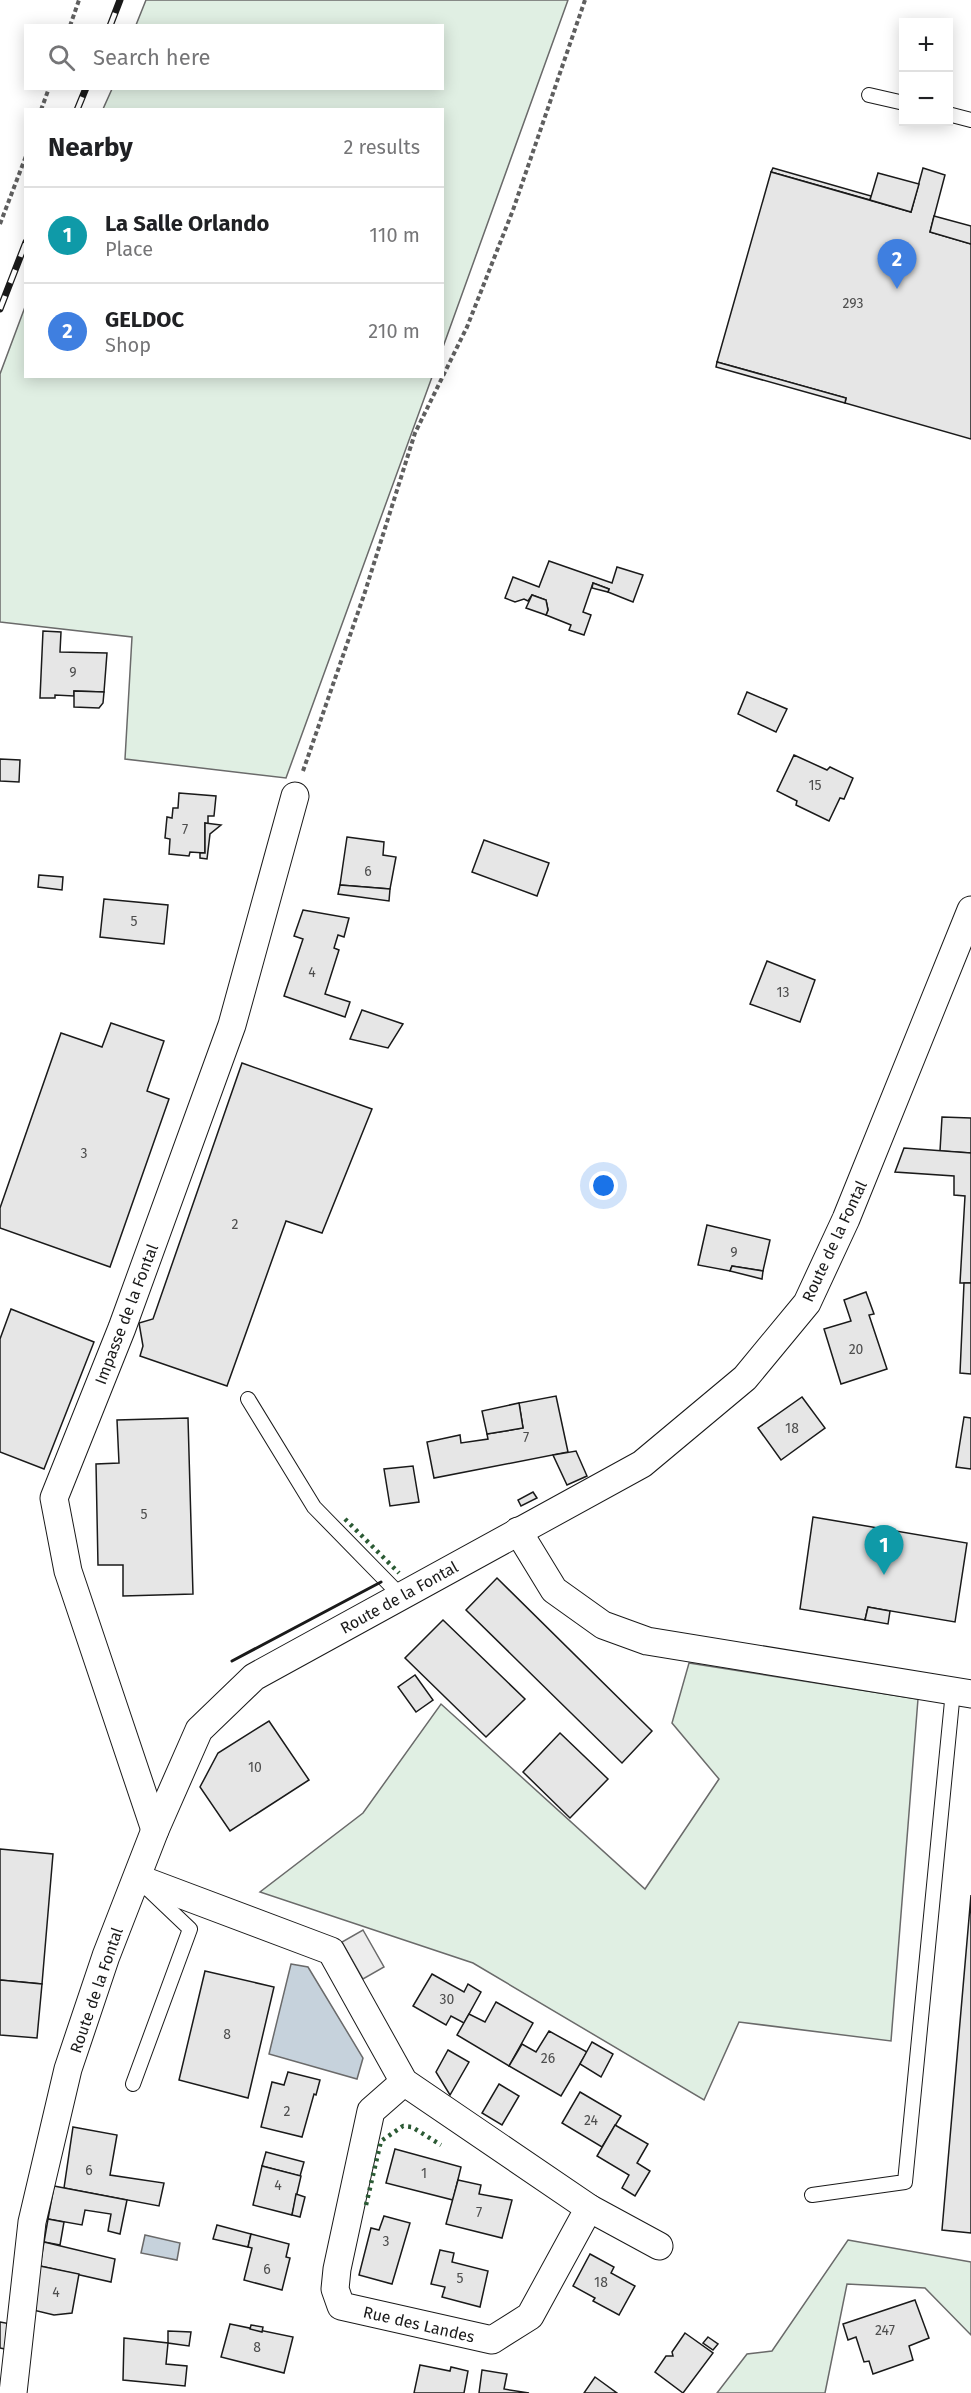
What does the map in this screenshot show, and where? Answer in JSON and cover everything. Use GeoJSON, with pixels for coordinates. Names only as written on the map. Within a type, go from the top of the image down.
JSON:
{"type":"FeatureCollection","features":[{"type":"Feature","properties":{"kind":"street","name":"Impasse de la Fontal"},"geometry":{"type":"LineString","coordinates":[[155,1830],[68,1572],[54,1498],[122,1328],[232,1025],[295,795]]}},
{"type":"Feature","properties":{"kind":"street","name":"Route de la Fontal"},"geometry":{"type":"LineString","coordinates":[[13,2393],[32,2222],[68,2069],[106,1956],[155,1830],[199,1730],[254,1677],[642,1464],[745,1378],[807,1303],[846,1219],[971,910]]}},
{"type":"Feature","properties":{"kind":"street"},"geometry":{"type":"LineString","coordinates":[[518,1531],[554,1590],[603,1625],[647,1641],[962,1693]]}},
{"type":"Feature","properties":{"kind":"street"},"geometry":{"type":"LineString","coordinates":[[137,1878],[331,1951],[404,2082],[589,2208],[659,2246]]}},
{"type":"Feature","properties":{"kind":"street","name":"Rue des Landes"},"geometry":{"type":"LineString","coordinates":[[404,2082],[371,2111],[337,2269],[335,2289],[341,2306],[492,2340],[530,2316],[589,2208]]}},
{"type":"Feature","properties":{"kind":"lane"},"geometry":{"type":"LineString","coordinates":[[869,95],[899,103]]}},
{"type":"Feature","properties":{"kind":"lane"},"geometry":{"type":"LineString","coordinates":[[953,115],[971,120]]}},
{"type":"Feature","properties":{"kind":"lane"},"geometry":{"type":"LineString","coordinates":[[248,1399],[314,1507],[401,1596]]}},
{"type":"Feature","properties":{"kind":"lane"},"geometry":{"type":"LineString","coordinates":[[812,2195],[905,2182],[962,1693]]}},
{"type":"Feature","properties":{"kind":"lane"},"geometry":{"type":"LineString","coordinates":[[133,2084],[190,1929],[137,1878]]}},
{"type":"Feature","properties":{"kind":"path"},"geometry":{"type":"LineString","coordinates":[[71,24],[79,0]]}},
{"type":"Feature","properties":{"kind":"path"},"geometry":{"type":"LineString","coordinates":[[444,374],[467,327],[513,210],[585,0]]}},
{"type":"Feature","properties":{"kind":"path"},"geometry":{"type":"LineString","coordinates":[[43,108],[48,90]]}},
{"type":"Feature","properties":{"kind":"path"},"geometry":{"type":"LineString","coordinates":[[0,224],[24,161]]}},
{"type":"Feature","properties":{"kind":"path"},"geometry":{"type":"LineString","coordinates":[[295,795],[364,595],[415,433],[442,378]]}},
{"type":"Feature","properties":{"kind":"green space"},"geometry":{"type":"Polygon","coordinates":[[[146,0],[568,0],[444,344],[444,108],[103,108],[112,90],[444,90],[444,24],[136,24],[146,0]]]}},
{"type":"Feature","properties":{"kind":"green space"},"geometry":{"type":"Polygon","coordinates":[[[24,310],[24,378],[432,378],[286,778],[125,759],[132,637],[0,622],[0,374],[24,310]]]}},
{"type":"Feature","properties":{"kind":"green space"},"geometry":{"type":"Polygon","coordinates":[[[689,1663],[918,1699],[891,2041],[739,2022],[704,2100],[473,1963],[260,1892],[363,1813],[441,1704],[645,1889],[719,1779],[672,1723],[689,1663]]]}},
{"type":"Feature","properties":{"kind":"green space"},"geometry":{"type":"Polygon","coordinates":[[[848,2240],[971,2262],[971,2335],[925,2288],[847,2284],[825,2393],[717,2393],[747,2354],[772,2351],[848,2240]]]}},
{"type":"Feature","properties":{"kind":"shaded area"},"geometry":{"type":"Polygon","coordinates":[[[363,1930],[384,1967],[363,1979],[342,1942],[363,1930]]]}},
{"type":"Feature","properties":{"kind":"shaded area"},"geometry":{"type":"Polygon","coordinates":[[[291,1964],[308,1967],[363,2058],[357,2079],[269,2054],[291,1964]]]}},
{"type":"Feature","properties":{"kind":"shaded area"},"geometry":{"type":"Polygon","coordinates":[[[145,2235],[180,2243],[177,2260],[141,2253],[145,2235]]]}},
{"type":"Feature","properties":{"kind":"building"},"geometry":{"type":"Polygon","coordinates":[[[773,168],[871,196],[870,200],[771,172],[773,168]]]}},
{"type":"Feature","properties":{"kind":"building"},"geometry":{"type":"Polygon","coordinates":[[[923,168],[945,175],[930,232],[971,244],[971,439],[845,403],[846,398],[717,362],[771,172],[911,212],[923,168]]]}},
{"type":"Feature","properties":{"kind":"building"},"geometry":{"type":"Polygon","coordinates":[[[878,173],[919,184],[911,212],[870,200],[878,173]]]}},
{"type":"Feature","properties":{"kind":"building"},"geometry":{"type":"Polygon","coordinates":[[[934,216],[971,226],[971,244],[930,232],[934,216]]]}},
{"type":"Feature","properties":{"kind":"building"},"geometry":{"type":"Polygon","coordinates":[[[717,362],[846,398],[845,403],[716,367],[717,362]]]}},
{"type":"Feature","properties":{"kind":"building"},"geometry":{"type":"Polygon","coordinates":[[[549,561],[612,583],[617,567],[643,575],[633,602],[593,583],[583,612],[591,615],[584,635],[569,630],[571,625],[546,615],[548,610],[546,600],[532,595],[528,601],[524,599],[515,602],[505,598],[513,577],[539,587],[549,561]]]}},
{"type":"Feature","properties":{"kind":"building"},"geometry":{"type":"Polygon","coordinates":[[[593,583],[609,589],[608,592],[592,588],[593,583]]]}},
{"type":"Feature","properties":{"kind":"building"},"geometry":{"type":"Polygon","coordinates":[[[532,595],[546,600],[548,610],[546,615],[526,608],[532,595]]]}},
{"type":"Feature","properties":{"kind":"building"},"geometry":{"type":"Polygon","coordinates":[[[43,631],[61,632],[60,652],[107,653],[104,692],[74,691],[74,696],[55,695],[55,698],[40,698],[43,631]]]}},
{"type":"Feature","properties":{"kind":"building"},"geometry":{"type":"Polygon","coordinates":[[[74,691],[104,692],[103,703],[99,708],[74,707],[74,691]]]}},
{"type":"Feature","properties":{"kind":"building"},"geometry":{"type":"Polygon","coordinates":[[[747,692],[787,709],[776,732],[738,714],[747,692]]]}},
{"type":"Feature","properties":{"kind":"building"},"geometry":{"type":"Polygon","coordinates":[[[794,755],[827,770],[830,767],[853,778],[844,799],[840,798],[829,821],[796,805],[797,801],[777,791],[794,755]]]}},
{"type":"Feature","properties":{"kind":"building"},"geometry":{"type":"Polygon","coordinates":[[[0,759],[20,760],[19,782],[0,781],[0,759]]]}},
{"type":"Feature","properties":{"kind":"building"},"geometry":{"type":"Polygon","coordinates":[[[179,793],[216,796],[214,816],[208,816],[208,824],[205,823],[205,853],[190,852],[189,856],[169,854],[170,839],[165,838],[167,817],[172,818],[173,808],[178,808],[179,793]]]}},
{"type":"Feature","properties":{"kind":"building"},"geometry":{"type":"Polygon","coordinates":[[[205,823],[221,825],[210,834],[207,859],[200,858],[200,853],[205,853],[205,823]]]}},
{"type":"Feature","properties":{"kind":"building"},"geometry":{"type":"Polygon","coordinates":[[[347,837],[384,842],[383,855],[396,857],[390,889],[340,885],[347,837]]]}},
{"type":"Feature","properties":{"kind":"building"},"geometry":{"type":"Polygon","coordinates":[[[484,840],[549,863],[537,896],[472,872],[484,840]]]}},
{"type":"Feature","properties":{"kind":"building"},"geometry":{"type":"Polygon","coordinates":[[[39,875],[63,877],[62,890],[38,887],[39,875]]]}},
{"type":"Feature","properties":{"kind":"building"},"geometry":{"type":"Polygon","coordinates":[[[340,885],[390,889],[389,901],[338,894],[340,885]]]}},
{"type":"Feature","properties":{"kind":"building"},"geometry":{"type":"Polygon","coordinates":[[[104,899],[168,905],[164,944],[100,937],[104,899]]]}},
{"type":"Feature","properties":{"kind":"building"},"geometry":{"type":"Polygon","coordinates":[[[303,910],[349,918],[344,937],[338,935],[334,948],[339,950],[325,994],[350,1002],[345,1017],[284,996],[303,939],[294,936],[303,910]]]}},
{"type":"Feature","properties":{"kind":"building"},"geometry":{"type":"Polygon","coordinates":[[[767,961],[815,980],[800,1022],[750,1004],[767,961]]]}},
{"type":"Feature","properties":{"kind":"building"},"geometry":{"type":"Polygon","coordinates":[[[362,1010],[403,1024],[388,1048],[350,1039],[362,1010]]]}},
{"type":"Feature","properties":{"kind":"building"},"geometry":{"type":"Polygon","coordinates":[[[111,1023],[164,1041],[147,1091],[169,1099],[110,1267],[0,1228],[0,1208],[61,1033],[102,1047],[111,1023]]]}},
{"type":"Feature","properties":{"kind":"building"},"geometry":{"type":"Polygon","coordinates":[[[242,1063],[372,1109],[322,1233],[286,1221],[227,1386],[140,1356],[143,1346],[139,1323],[153,1319],[242,1063]]]}},
{"type":"Feature","properties":{"kind":"building"},"geometry":{"type":"Polygon","coordinates":[[[942,1117],[971,1118],[971,1153],[940,1151],[942,1117]]]}},
{"type":"Feature","properties":{"kind":"building"},"geometry":{"type":"Polygon","coordinates":[[[904,1148],[971,1153],[971,1283],[960,1283],[965,1196],[954,1195],[954,1176],[895,1172],[904,1148]]]}},
{"type":"Feature","properties":{"kind":"building"},"geometry":{"type":"Polygon","coordinates":[[[707,1225],[770,1240],[763,1271],[732,1266],[730,1271],[698,1265],[707,1225]]]}},
{"type":"Feature","properties":{"kind":"building"},"geometry":{"type":"Polygon","coordinates":[[[732,1266],[763,1271],[762,1279],[730,1271],[732,1266]]]}},
{"type":"Feature","properties":{"kind":"building"},"geometry":{"type":"Polygon","coordinates":[[[964,1283],[971,1283],[971,1374],[960,1373],[964,1283]]]}},
{"type":"Feature","properties":{"kind":"building"},"geometry":{"type":"Polygon","coordinates":[[[866,1292],[874,1314],[869,1315],[887,1369],[841,1384],[824,1329],[851,1321],[844,1300],[866,1292]]]}},
{"type":"Feature","properties":{"kind":"building"},"geometry":{"type":"Polygon","coordinates":[[[11,1309],[94,1342],[44,1469],[0,1452],[0,1339],[11,1309]]]}},
{"type":"Feature","properties":{"kind":"building"},"geometry":{"type":"Polygon","coordinates":[[[556,1396],[568,1452],[434,1478],[427,1442],[460,1435],[461,1443],[488,1439],[487,1434],[523,1428],[519,1403],[556,1396]]]}},
{"type":"Feature","properties":{"kind":"building"},"geometry":{"type":"Polygon","coordinates":[[[802,1397],[825,1428],[781,1460],[758,1428],[802,1397]]]}},
{"type":"Feature","properties":{"kind":"building"},"geometry":{"type":"Polygon","coordinates":[[[519,1403],[523,1428],[487,1434],[482,1411],[519,1403]]]}},
{"type":"Feature","properties":{"kind":"building"},"geometry":{"type":"Polygon","coordinates":[[[964,1417],[971,1418],[971,1469],[956,1467],[964,1417]]]}},
{"type":"Feature","properties":{"kind":"building"},"geometry":{"type":"Polygon","coordinates":[[[188,1418],[193,1594],[123,1596],[123,1565],[98,1565],[96,1464],[119,1463],[117,1420],[188,1418]]]}},
{"type":"Feature","properties":{"kind":"building"},"geometry":{"type":"Polygon","coordinates":[[[576,1451],[587,1476],[567,1485],[553,1455],[576,1451]]]}},
{"type":"Feature","properties":{"kind":"building"},"geometry":{"type":"Polygon","coordinates":[[[413,1466],[419,1502],[390,1506],[384,1469],[413,1466]]]}},
{"type":"Feature","properties":{"kind":"building"},"geometry":{"type":"Polygon","coordinates":[[[533,1492],[537,1498],[521,1506],[518,1500],[533,1492]]]}},
{"type":"Feature","properties":{"kind":"building"},"geometry":{"type":"Polygon","coordinates":[[[813,1517],[967,1543],[955,1622],[868,1607],[865,1620],[800,1609],[813,1517]]]}},
{"type":"Feature","properties":{"kind":"building"},"geometry":{"type":"Polygon","coordinates":[[[497,1578],[652,1731],[622,1763],[466,1610],[497,1578]]]}},
{"type":"Feature","properties":{"kind":"building"},"geometry":{"type":"Polygon","coordinates":[[[868,1607],[890,1611],[888,1624],[865,1620],[868,1607]]]}},
{"type":"Feature","properties":{"kind":"building"},"geometry":{"type":"Polygon","coordinates":[[[443,1620],[525,1699],[486,1737],[405,1658],[443,1620]]]}},
{"type":"Feature","properties":{"kind":"building"},"geometry":{"type":"Polygon","coordinates":[[[415,1675],[433,1700],[416,1712],[398,1687],[415,1675]]]}},
{"type":"Feature","properties":{"kind":"building"},"geometry":{"type":"Polygon","coordinates":[[[269,1721],[309,1780],[230,1831],[200,1787],[218,1753],[269,1721]]]}},
{"type":"Feature","properties":{"kind":"building"},"geometry":{"type":"Polygon","coordinates":[[[560,1733],[608,1779],[570,1818],[523,1772],[560,1733]]]}},
{"type":"Feature","properties":{"kind":"building"},"geometry":{"type":"Polygon","coordinates":[[[0,1849],[53,1854],[42,1984],[0,1980],[0,1849]]]}},
{"type":"Feature","properties":{"kind":"building"},"geometry":{"type":"Polygon","coordinates":[[[971,1895],[971,2233],[942,2230],[971,1895]]]}},
{"type":"Feature","properties":{"kind":"building"},"geometry":{"type":"Polygon","coordinates":[[[205,1971],[274,1987],[248,2098],[179,2080],[205,1971]]]}},
{"type":"Feature","properties":{"kind":"building"},"geometry":{"type":"Polygon","coordinates":[[[432,1974],[464,1992],[468,1984],[481,1992],[464,2023],[451,2016],[446,2025],[413,2006],[432,1974]]]}},
{"type":"Feature","properties":{"kind":"building"},"geometry":{"type":"Polygon","coordinates":[[[0,1980],[42,1984],[37,2038],[0,2035],[0,1980]]]}},
{"type":"Feature","properties":{"kind":"building"},"geometry":{"type":"Polygon","coordinates":[[[496,2002],[533,2023],[509,2066],[457,2035],[469,2014],[485,2022],[496,2002]]]}},
{"type":"Feature","properties":{"kind":"building"},"geometry":{"type":"Polygon","coordinates":[[[549,2031],[587,2052],[561,2096],[509,2066],[522,2044],[536,2052],[549,2031]]]}},
{"type":"Feature","properties":{"kind":"building"},"geometry":{"type":"Polygon","coordinates":[[[592,2042],[613,2054],[601,2077],[580,2064],[592,2042]]]}},
{"type":"Feature","properties":{"kind":"building"},"geometry":{"type":"Polygon","coordinates":[[[448,2050],[469,2062],[450,2095],[436,2072],[448,2050]]]}},
{"type":"Feature","properties":{"kind":"building"},"geometry":{"type":"Polygon","coordinates":[[[288,2072],[320,2080],[302,2137],[261,2127],[272,2082],[284,2085],[288,2072]]]}},
{"type":"Feature","properties":{"kind":"building"},"geometry":{"type":"Polygon","coordinates":[[[499,2084],[519,2096],[502,2125],[482,2113],[499,2084]]]}},
{"type":"Feature","properties":{"kind":"building"},"geometry":{"type":"Polygon","coordinates":[[[580,2092],[621,2116],[602,2147],[562,2123],[580,2092]]]}},
{"type":"Feature","properties":{"kind":"building"},"geometry":{"type":"Polygon","coordinates":[[[615,2125],[648,2144],[637,2163],[650,2171],[635,2196],[622,2188],[629,2175],[597,2156],[615,2125]]]}},
{"type":"Feature","properties":{"kind":"building"},"geometry":{"type":"Polygon","coordinates":[[[73,2127],[117,2135],[110,2175],[164,2183],[159,2206],[64,2188],[73,2127]]]}},
{"type":"Feature","properties":{"kind":"building"},"geometry":{"type":"Polygon","coordinates":[[[395,2149],[461,2167],[453,2200],[386,2183],[395,2149]]]}},
{"type":"Feature","properties":{"kind":"building"},"geometry":{"type":"Polygon","coordinates":[[[266,2152],[304,2162],[300,2176],[262,2166],[266,2152]]]}},
{"type":"Feature","properties":{"kind":"building"},"geometry":{"type":"Polygon","coordinates":[[[262,2166],[301,2176],[292,2215],[253,2205],[262,2166]]]}},
{"type":"Feature","properties":{"kind":"building"},"geometry":{"type":"Polygon","coordinates":[[[458,2180],[481,2185],[479,2194],[512,2200],[502,2238],[446,2224],[458,2180]]]}},
{"type":"Feature","properties":{"kind":"building"},"geometry":{"type":"Polygon","coordinates":[[[54,2186],[127,2200],[120,2234],[108,2231],[111,2214],[85,2210],[82,2225],[48,2219],[54,2186]]]}},
{"type":"Feature","properties":{"kind":"building"},"geometry":{"type":"Polygon","coordinates":[[[296,2194],[305,2197],[300,2217],[292,2215],[296,2194]]]}},
{"type":"Feature","properties":{"kind":"building"},"geometry":{"type":"Polygon","coordinates":[[[384,2216],[410,2223],[392,2284],[359,2275],[371,2228],[379,2230],[384,2216]]]}},
{"type":"Feature","properties":{"kind":"building"},"geometry":{"type":"Polygon","coordinates":[[[48,2219],[64,2222],[60,2245],[44,2242],[48,2219]]]}},
{"type":"Feature","properties":{"kind":"building"},"geometry":{"type":"Polygon","coordinates":[[[217,2225],[251,2234],[248,2247],[213,2239],[217,2225]]]}},
{"type":"Feature","properties":{"kind":"building"},"geometry":{"type":"Polygon","coordinates":[[[251,2234],[289,2244],[286,2257],[290,2258],[282,2290],[244,2280],[252,2248],[248,2247],[251,2234]]]}},
{"type":"Feature","properties":{"kind":"building"},"geometry":{"type":"Polygon","coordinates":[[[44,2242],[115,2259],[111,2282],[40,2266],[44,2242]]]}},
{"type":"Feature","properties":{"kind":"building"},"geometry":{"type":"Polygon","coordinates":[[[440,2250],[454,2253],[452,2262],[488,2271],[480,2307],[442,2297],[445,2287],[431,2284],[440,2250]]]}},
{"type":"Feature","properties":{"kind":"building"},"geometry":{"type":"Polygon","coordinates":[[[590,2254],[614,2267],[611,2273],[635,2286],[619,2315],[593,2301],[595,2298],[573,2286],[590,2254]]]}},
{"type":"Feature","properties":{"kind":"building"},"geometry":{"type":"Polygon","coordinates":[[[40,2266],[79,2274],[72,2313],[54,2315],[33,2310],[40,2266]]]}},
{"type":"Feature","properties":{"kind":"building"},"geometry":{"type":"Polygon","coordinates":[[[915,2300],[929,2338],[909,2346],[913,2360],[873,2374],[869,2361],[864,2362],[856,2337],[848,2340],[843,2324],[915,2300]]]}},
{"type":"Feature","properties":{"kind":"building"},"geometry":{"type":"Polygon","coordinates":[[[0,2322],[11,2324],[5,2349],[0,2348],[0,2322]]]}},
{"type":"Feature","properties":{"kind":"building"},"geometry":{"type":"Polygon","coordinates":[[[230,2324],[293,2337],[284,2373],[221,2357],[230,2324]]]}},
{"type":"Feature","properties":{"kind":"building"},"geometry":{"type":"Polygon","coordinates":[[[251,2325],[263,2327],[262,2332],[250,2329],[251,2325]]]}},
{"type":"Feature","properties":{"kind":"building"},"geometry":{"type":"Polygon","coordinates":[[[168,2331],[191,2332],[189,2346],[168,2343],[168,2331]]]}},
{"type":"Feature","properties":{"kind":"building"},"geometry":{"type":"Polygon","coordinates":[[[685,2333],[713,2353],[683,2393],[655,2372],[666,2356],[673,2356],[672,2352],[685,2333]]]}},
{"type":"Feature","properties":{"kind":"building"},"geometry":{"type":"Polygon","coordinates":[[[708,2337],[718,2344],[713,2350],[703,2343],[708,2337]]]}},
{"type":"Feature","properties":{"kind":"building"},"geometry":{"type":"Polygon","coordinates":[[[124,2338],[168,2343],[166,2364],[187,2366],[185,2386],[123,2380],[124,2338]]]}},
{"type":"Feature","properties":{"kind":"building"},"geometry":{"type":"Polygon","coordinates":[[[420,2365],[450,2371],[451,2367],[468,2371],[464,2393],[414,2393],[420,2365]]]}},
{"type":"Feature","properties":{"kind":"building"},"geometry":{"type":"Polygon","coordinates":[[[482,2370],[507,2374],[504,2389],[529,2393],[479,2393],[482,2370]]]}},
{"type":"Feature","properties":{"kind":"building"},"geometry":{"type":"Polygon","coordinates":[[[595,2377],[617,2393],[584,2393],[595,2377]]]}},
{"type":"Feature","properties":{"kind":"railway"},"geometry":{"type":"LineString","coordinates":[[111,24],[120,0]]}},
{"type":"Feature","properties":{"kind":"railway"},"geometry":{"type":"LineString","coordinates":[[78,108],[85,90]]}},
{"type":"Feature","properties":{"kind":"railway"},"geometry":{"type":"LineString","coordinates":[[0,309],[24,247]]}},
{"type":"Feature","properties":{"kind":"hedge"},"geometry":{"type":"LineString","coordinates":[[345,1519],[399,1573]]}},
{"type":"Feature","properties":{"kind":"hedge"},"geometry":{"type":"LineString","coordinates":[[366,2205],[381,2141],[403,2126],[412,2127],[441,2145]]}},
{"type":"Feature","properties":{"kind":"wall"},"geometry":{"type":"LineString","coordinates":[[232,1661],[381,1582]]}},
{"type":"Feature","properties":{"kind":"place","name":"GELDOC"},"geometry":{"type":"Point","coordinates":[897,289]}},
{"type":"Feature","properties":{"kind":"place","name":"La Salle Orlando"},"geometry":{"type":"Point","coordinates":[884,1575]}}]}
